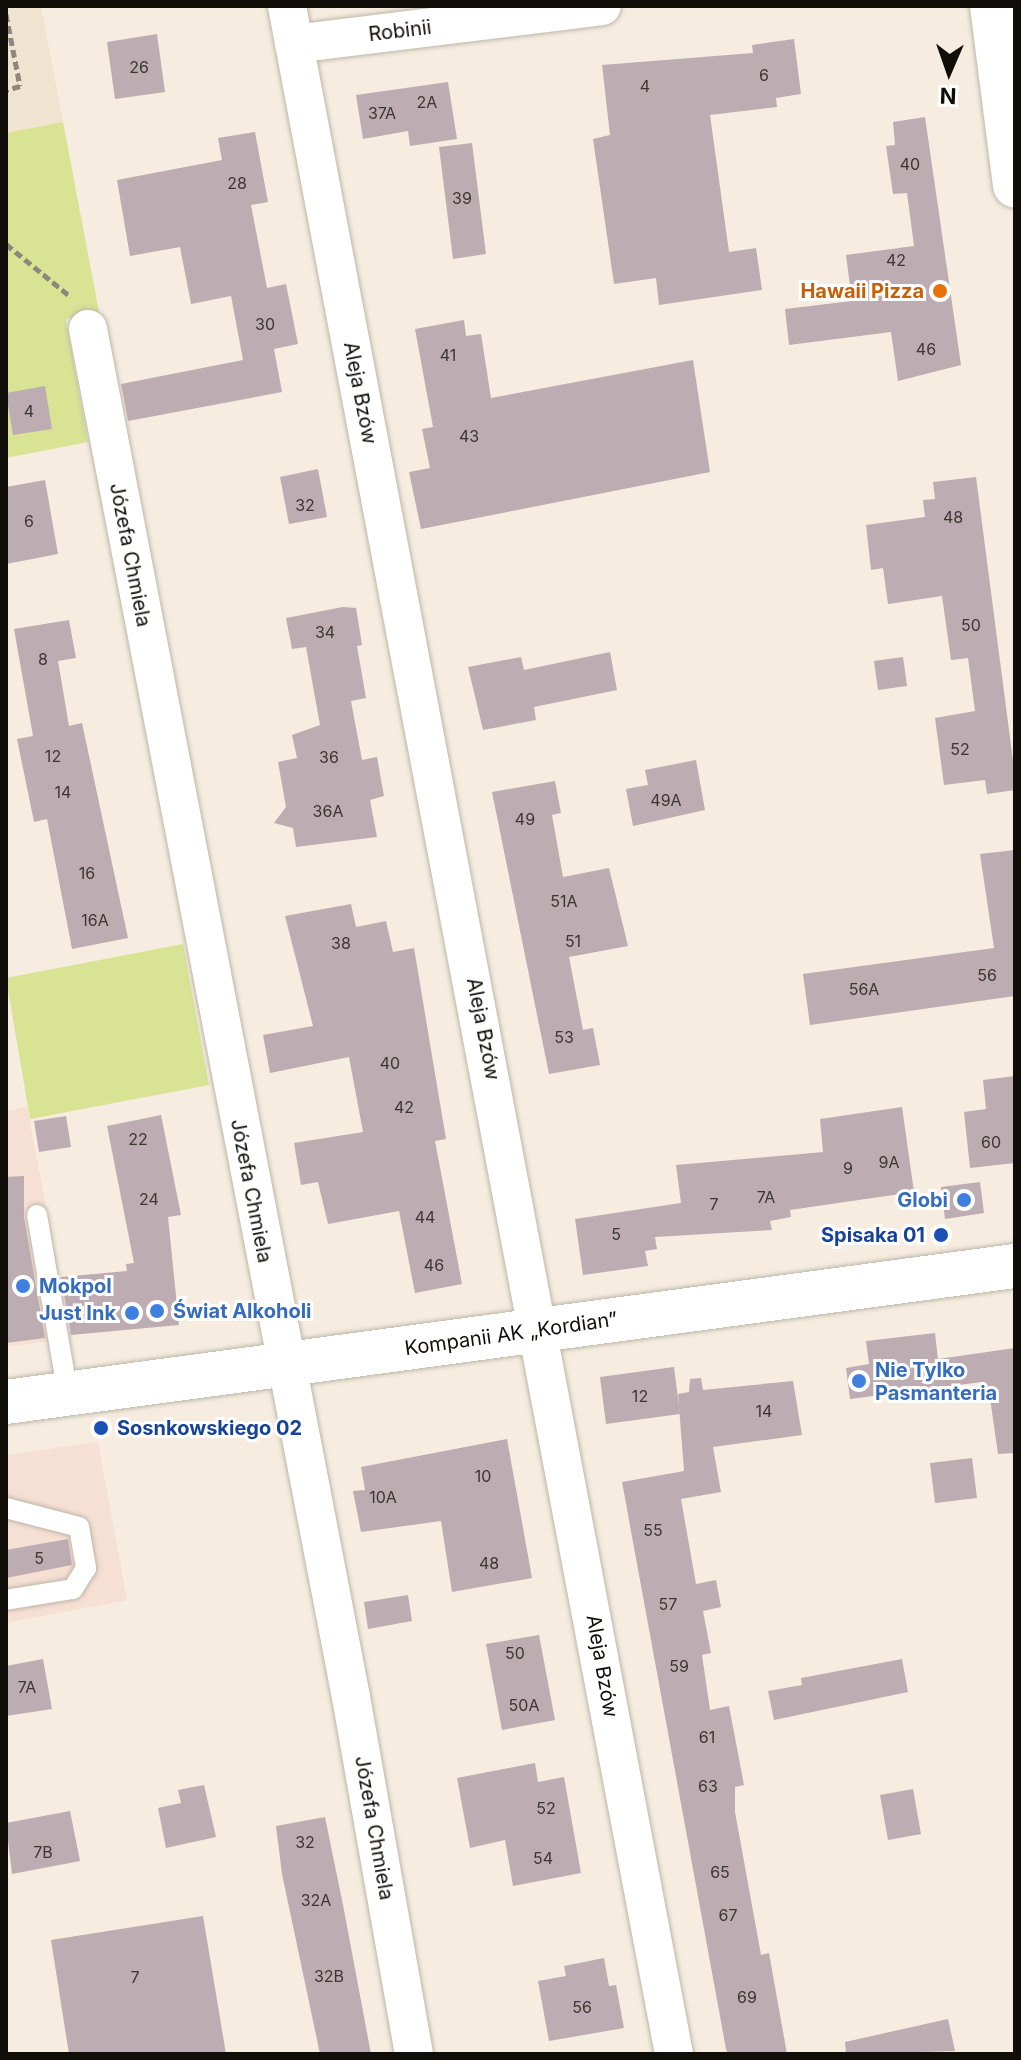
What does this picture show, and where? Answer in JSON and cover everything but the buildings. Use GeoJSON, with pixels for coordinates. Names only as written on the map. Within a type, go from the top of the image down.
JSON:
{"type":"FeatureCollection","features":[{"type":"Feature","properties":{"kind":"street","name":"Aleja Bzów"},"geometry":{"type":"LineString","coordinates":[[287,6],[540,1331],[674,2054]]}},
{"type":"Feature","properties":{"kind":"street","name":"Robinii"},"geometry":{"type":"LineString","coordinates":[[294,44],[602,6]]}},
{"type":"Feature","properties":{"kind":"street"},"geometry":{"type":"LineString","coordinates":[[992,6],[1015,186]]}},
{"type":"Feature","properties":{"kind":"street","name":"Józefa Chmiela"},"geometry":{"type":"LineString","coordinates":[[88,329],[414,2054]]}},
{"type":"Feature","properties":{"kind":"street","name":"Kompanii AK „Kordian”"},"geometry":{"type":"LineString","coordinates":[[6,1402],[1015,1266]]}},
{"type":"Feature","properties":{"kind":"lane"},"geometry":{"type":"LineString","coordinates":[[37,1215],[68,1394]]}},
{"type":"Feature","properties":{"kind":"lane"},"geometry":{"type":"LineString","coordinates":[[6,1508],[79,1527],[86,1568],[73,1589],[6,1600]]}},
{"type":"Feature","properties":{"kind":"path"},"geometry":{"type":"LineString","coordinates":[[6,14],[20,86],[6,90]]}},
{"type":"Feature","properties":{"kind":"path"},"geometry":{"type":"LineString","coordinates":[[6,244],[78,303],[88,329]]}},
{"type":"Feature","properties":{"kind":"shaded area"},"geometry":{"type":"Polygon","coordinates":[[[6,6],[41,6],[63,122],[6,133],[6,6]]]}},
{"type":"Feature","properties":{"kind":"shaded area"},"geometry":{"type":"Polygon","coordinates":[[[27,1107],[71,1338],[6,1347],[6,1111],[27,1107]]]}},
{"type":"Feature","properties":{"kind":"shaded area"},"geometry":{"type":"Polygon","coordinates":[[[98,1442],[127,1600],[6,1623],[6,1455],[98,1442]]]}},
{"type":"Feature","properties":{"kind":"green space"},"geometry":{"type":"Polygon","coordinates":[[[63,122],[99,312],[66,319],[88,442],[6,458],[6,133],[63,122]]]}},
{"type":"Feature","properties":{"kind":"green space"},"geometry":{"type":"Polygon","coordinates":[[[183,944],[209,1085],[30,1119],[6,978],[183,944]]]}},
{"type":"Feature","properties":{"kind":"place","name":"Hawaii Pizza"},"geometry":{"type":"Point","coordinates":[940,291]}},
{"type":"Feature","properties":{"kind":"place","name":"Globi"},"geometry":{"type":"Point","coordinates":[964,1200]}},
{"type":"Feature","properties":{"kind":"place","name":"Spisaka 01"},"geometry":{"type":"Point","coordinates":[941,1235]}},
{"type":"Feature","properties":{"kind":"place","name":"Mokpol"},"geometry":{"type":"Point","coordinates":[23,1286]}},
{"type":"Feature","properties":{"kind":"place","name":"Świat Alkoholi"},"geometry":{"type":"Point","coordinates":[157,1311]}},
{"type":"Feature","properties":{"kind":"place","name":"Just Ink"},"geometry":{"type":"Point","coordinates":[132,1313]}},
{"type":"Feature","properties":{"kind":"place","name":"Nie Tylko Pasmanteria"},"geometry":{"type":"Point","coordinates":[859,1381]}},
{"type":"Feature","properties":{"kind":"place","name":"Sosnkowskiego 02"},"geometry":{"type":"Point","coordinates":[101,1428]}}]}
